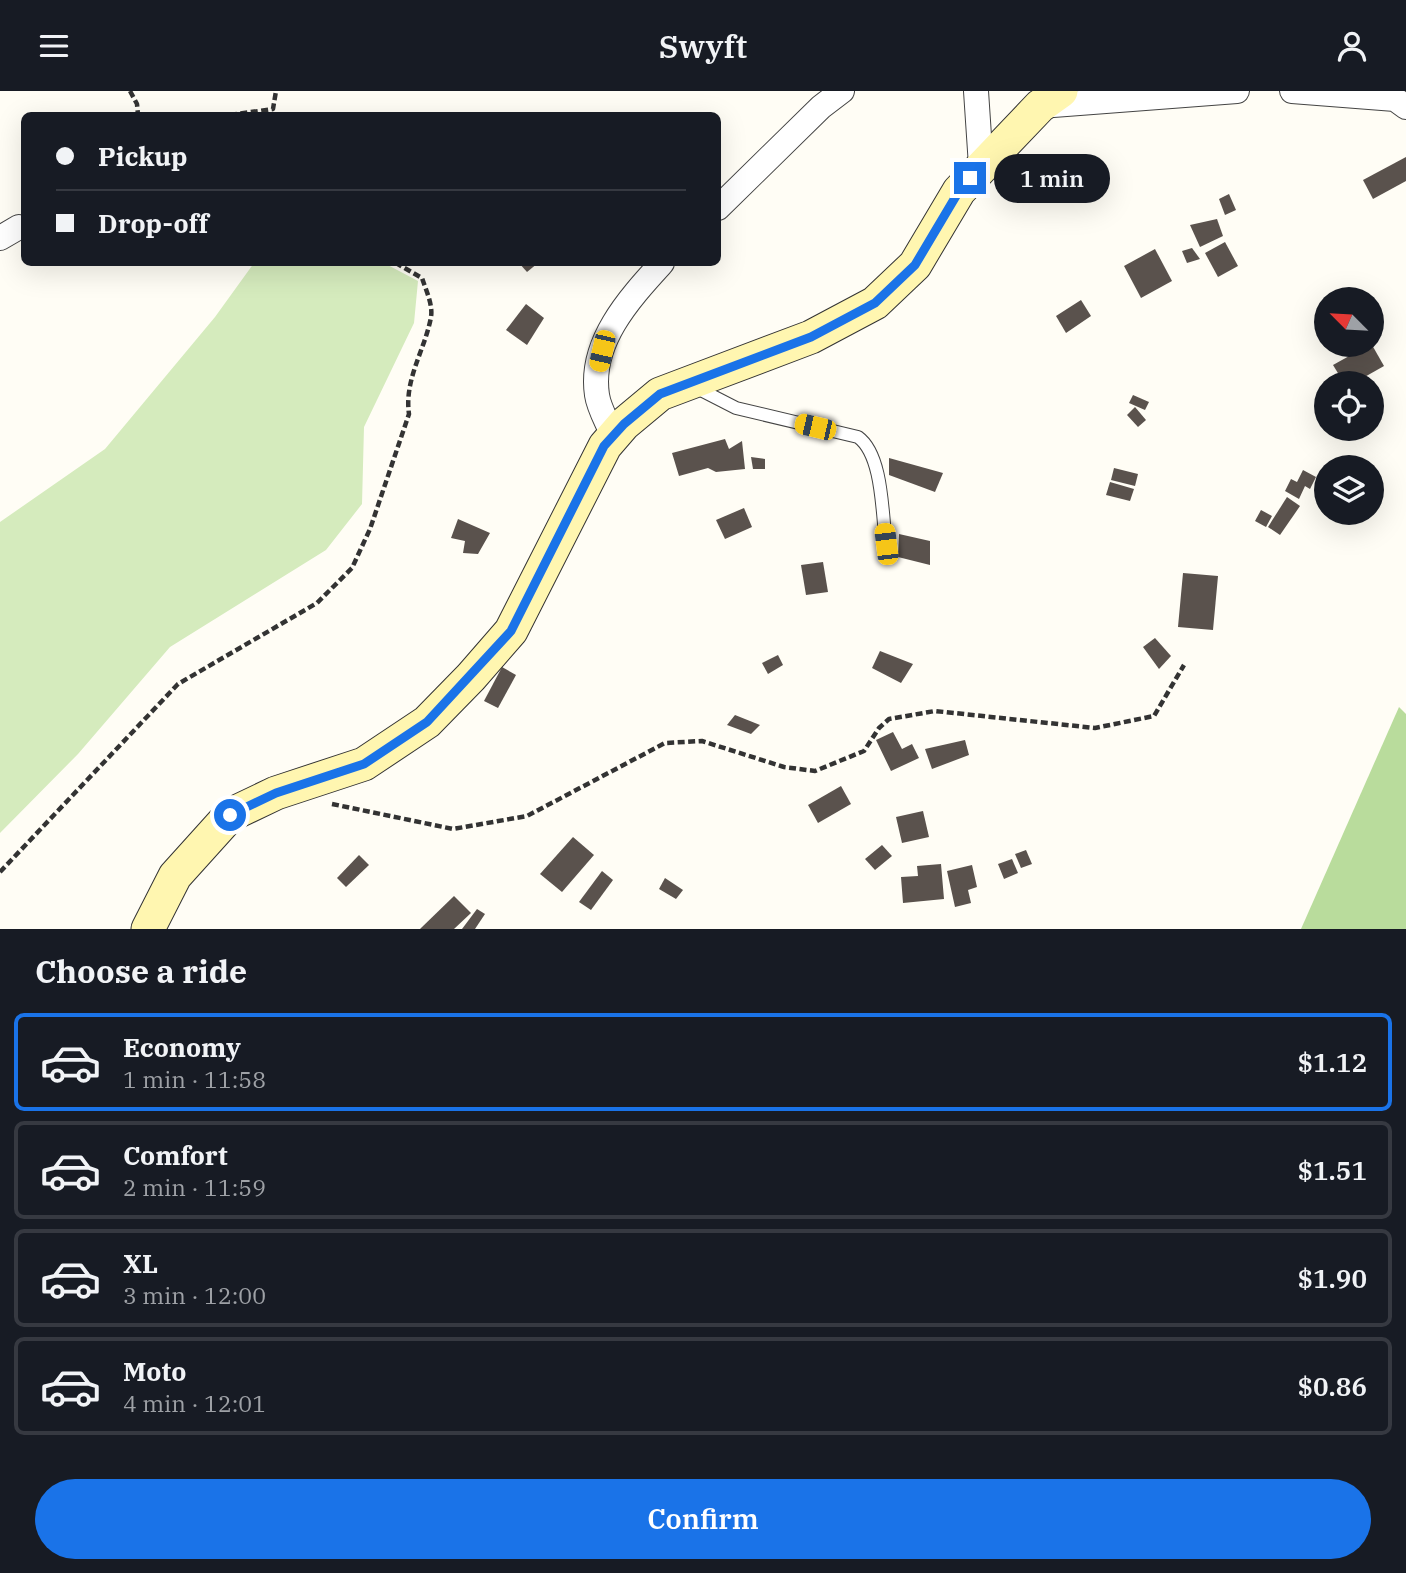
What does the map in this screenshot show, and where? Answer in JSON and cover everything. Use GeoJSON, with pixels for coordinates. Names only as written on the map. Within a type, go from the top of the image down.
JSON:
{"type":"FeatureCollection","features":[{"type":"Feature","properties":{"kind":"street"},"geometry":{"type":"LineString","coordinates":[[721,205],[821,107],[842,91]]}},
{"type":"Feature","properties":{"kind":"street"},"geometry":{"type":"LineString","coordinates":[[976,91],[981,166]]}},
{"type":"Feature","properties":{"kind":"street"},"geometry":{"type":"LineString","coordinates":[[148,929],[175,876],[230,815],[276,793],[364,764],[427,722],[471,677],[511,631],[604,446],[660,394],[811,337],[875,303],[915,265],[959,191],[981,166],[1051,99],[1237,91]]}},
{"type":"Feature","properties":{"kind":"street"},"geometry":{"type":"LineString","coordinates":[[1292,91],[1395,99],[1406,107]]}},
{"type":"Feature","properties":{"kind":"street"},"geometry":{"type":"LineString","coordinates":[[613,436],[597,398],[596,377],[602,351],[621,308],[659,266]]}},
{"type":"Feature","properties":{"kind":"lane"},"geometry":{"type":"LineString","coordinates":[[688,384],[736,408],[858,437],[869,445],[875,459],[886,544]]}},
{"type":"Feature","properties":{"kind":"path"},"geometry":{"type":"LineString","coordinates":[[130,91],[138,112]]}},
{"type":"Feature","properties":{"kind":"path"},"geometry":{"type":"LineString","coordinates":[[252,112],[273,109],[276,91]]}},
{"type":"Feature","properties":{"kind":"path"},"geometry":{"type":"LineString","coordinates":[[0,871],[178,684],[317,603],[352,568],[370,529],[409,414],[407,401],[414,369],[431,315],[422,278],[401,266]]}},
{"type":"Feature","properties":{"kind":"path"},"geometry":{"type":"LineString","coordinates":[[322,802],[453,829],[527,816],[665,743],[702,741],[784,767],[815,771],[864,751],[879,727],[889,719],[935,711],[1095,727],[1154,716],[1184,665]]}},
{"type":"Feature","properties":{"kind":"green space"},"geometry":{"type":"Polygon","coordinates":[[[252,266],[390,266],[418,281],[414,323],[364,427],[362,504],[326,550],[170,647],[78,754],[0,833],[0,522],[105,449],[215,317],[252,266]]]}},
{"type":"Feature","properties":{"kind":"green space"},"geometry":{"type":"Polygon","coordinates":[[[1399,707],[1406,714],[1406,929],[1301,929],[1399,707]]]}},
{"type":"Feature","properties":{"kind":"building"},"geometry":{"type":"Polygon","coordinates":[[[1406,157],[1406,181],[1373,199],[1363,180],[1406,157]]]}},
{"type":"Feature","properties":{"kind":"building"},"geometry":{"type":"Polygon","coordinates":[[[1229,194],[1236,210],[1225,215],[1219,199],[1229,194]]]}},
{"type":"Feature","properties":{"kind":"building"},"geometry":{"type":"Polygon","coordinates":[[[1217,219],[1223,236],[1200,247],[1190,225],[1217,219]]]}},
{"type":"Feature","properties":{"kind":"building"},"geometry":{"type":"Polygon","coordinates":[[[1225,242],[1238,266],[1218,277],[1205,253],[1225,242]]]}},
{"type":"Feature","properties":{"kind":"building"},"geometry":{"type":"Polygon","coordinates":[[[1192,248],[1200,259],[1187,263],[1182,251],[1192,248]]]}},
{"type":"Feature","properties":{"kind":"building"},"geometry":{"type":"Polygon","coordinates":[[[1155,249],[1172,281],[1141,298],[1124,266],[1155,249]]]}},
{"type":"Feature","properties":{"kind":"building"},"geometry":{"type":"Polygon","coordinates":[[[522,266],[534,266],[527,272],[522,266]]]}},
{"type":"Feature","properties":{"kind":"building"},"geometry":{"type":"Polygon","coordinates":[[[1081,300],[1091,316],[1066,333],[1056,316],[1081,300]]]}},
{"type":"Feature","properties":{"kind":"building"},"geometry":{"type":"Polygon","coordinates":[[[526,304],[544,318],[527,345],[506,330],[526,304]]]}},
{"type":"Feature","properties":{"kind":"building"},"geometry":{"type":"Polygon","coordinates":[[[1347,357],[1379,357],[1384,366],[1375,371],[1337,371],[1333,365],[1347,357]]]}},
{"type":"Feature","properties":{"kind":"building"},"geometry":{"type":"Polygon","coordinates":[[[1133,395],[1149,402],[1145,410],[1129,403],[1133,395]]]}},
{"type":"Feature","properties":{"kind":"building"},"geometry":{"type":"Polygon","coordinates":[[[1135,407],[1146,420],[1138,427],[1127,415],[1135,407]]]}},
{"type":"Feature","properties":{"kind":"building"},"geometry":{"type":"Polygon","coordinates":[[[725,439],[729,449],[742,441],[745,469],[716,472],[708,468],[679,476],[672,453],[725,439]]]}},
{"type":"Feature","properties":{"kind":"building"},"geometry":{"type":"Polygon","coordinates":[[[751,457],[765,459],[765,469],[753,469],[751,457]]]}},
{"type":"Feature","properties":{"kind":"building"},"geometry":{"type":"Polygon","coordinates":[[[889,458],[943,473],[935,492],[889,475],[889,458]]]}},
{"type":"Feature","properties":{"kind":"building"},"geometry":{"type":"Polygon","coordinates":[[[1114,468],[1138,474],[1135,486],[1111,480],[1114,468]]]}},
{"type":"Feature","properties":{"kind":"building"},"geometry":{"type":"Polygon","coordinates":[[[1303,470],[1314,476],[1310,489],[1305,486],[1299,499],[1285,491],[1291,479],[1297,482],[1303,470]]]}},
{"type":"Feature","properties":{"kind":"building"},"geometry":{"type":"Polygon","coordinates":[[[1110,482],[1134,489],[1130,501],[1106,495],[1110,482]]]}},
{"type":"Feature","properties":{"kind":"building"},"geometry":{"type":"Polygon","coordinates":[[[1287,497],[1300,506],[1280,535],[1268,527],[1287,497]]]}},
{"type":"Feature","properties":{"kind":"building"},"geometry":{"type":"Polygon","coordinates":[[[744,508],[752,527],[725,539],[716,520],[744,508]]]}},
{"type":"Feature","properties":{"kind":"building"},"geometry":{"type":"Polygon","coordinates":[[[1261,510],[1272,516],[1266,527],[1255,521],[1261,510]]]}},
{"type":"Feature","properties":{"kind":"building"},"geometry":{"type":"Polygon","coordinates":[[[458,519],[490,533],[478,554],[463,553],[465,541],[451,538],[458,519]]]}},
{"type":"Feature","properties":{"kind":"building"},"geometry":{"type":"Polygon","coordinates":[[[899,534],[930,541],[930,565],[898,557],[899,534]]]}},
{"type":"Feature","properties":{"kind":"building"},"geometry":{"type":"Polygon","coordinates":[[[823,562],[828,592],[806,595],[801,565],[823,562]]]}},
{"type":"Feature","properties":{"kind":"building"},"geometry":{"type":"Polygon","coordinates":[[[1183,573],[1218,576],[1213,630],[1178,627],[1183,573]]]}},
{"type":"Feature","properties":{"kind":"building"},"geometry":{"type":"Polygon","coordinates":[[[1155,638],[1171,656],[1159,669],[1143,647],[1155,638]]]}},
{"type":"Feature","properties":{"kind":"building"},"geometry":{"type":"Polygon","coordinates":[[[880,651],[913,664],[901,683],[872,668],[880,651]]]}},
{"type":"Feature","properties":{"kind":"building"},"geometry":{"type":"Polygon","coordinates":[[[778,655],[783,665],[768,674],[762,663],[778,655]]]}},
{"type":"Feature","properties":{"kind":"building"},"geometry":{"type":"Polygon","coordinates":[[[502,667],[516,675],[498,708],[484,701],[502,667]]]}},
{"type":"Feature","properties":{"kind":"building"},"geometry":{"type":"Polygon","coordinates":[[[735,715],[760,725],[751,734],[727,725],[735,715]]]}},
{"type":"Feature","properties":{"kind":"building"},"geometry":{"type":"Polygon","coordinates":[[[893,732],[902,749],[912,744],[919,758],[891,771],[876,740],[893,732]]]}},
{"type":"Feature","properties":{"kind":"building"},"geometry":{"type":"Polygon","coordinates":[[[965,740],[969,755],[932,769],[925,749],[965,740]]]}},
{"type":"Feature","properties":{"kind":"building"},"geometry":{"type":"Polygon","coordinates":[[[841,786],[851,804],[818,823],[808,805],[841,786]]]}},
{"type":"Feature","properties":{"kind":"building"},"geometry":{"type":"Polygon","coordinates":[[[923,811],[929,837],[902,843],[896,817],[923,811]]]}},
{"type":"Feature","properties":{"kind":"building"},"geometry":{"type":"Polygon","coordinates":[[[573,837],[594,855],[562,892],[540,874],[573,837]]]}},
{"type":"Feature","properties":{"kind":"building"},"geometry":{"type":"Polygon","coordinates":[[[882,845],[892,856],[875,870],[865,859],[882,845]]]}},
{"type":"Feature","properties":{"kind":"building"},"geometry":{"type":"Polygon","coordinates":[[[1026,850],[1032,864],[1021,868],[1015,854],[1026,850]]]}},
{"type":"Feature","properties":{"kind":"building"},"geometry":{"type":"Polygon","coordinates":[[[359,855],[369,865],[346,887],[337,878],[359,855]]]}},
{"type":"Feature","properties":{"kind":"building"},"geometry":{"type":"Polygon","coordinates":[[[1012,859],[1018,873],[1004,879],[998,864],[1012,859]]]}},
{"type":"Feature","properties":{"kind":"building"},"geometry":{"type":"Polygon","coordinates":[[[941,864],[944,899],[903,903],[901,877],[918,876],[917,866],[941,864]]]}},
{"type":"Feature","properties":{"kind":"building"},"geometry":{"type":"Polygon","coordinates":[[[972,865],[977,887],[968,890],[971,903],[955,907],[947,871],[972,865]]]}},
{"type":"Feature","properties":{"kind":"building"},"geometry":{"type":"Polygon","coordinates":[[[602,871],[613,880],[591,910],[579,902],[602,871]]]}},
{"type":"Feature","properties":{"kind":"building"},"geometry":{"type":"Polygon","coordinates":[[[665,878],[683,890],[676,899],[659,889],[665,878]]]}},
{"type":"Feature","properties":{"kind":"building"},"geometry":{"type":"Polygon","coordinates":[[[454,896],[471,913],[454,929],[420,929],[454,896]]]}},
{"type":"Feature","properties":{"kind":"building"},"geometry":{"type":"Polygon","coordinates":[[[477,909],[485,914],[475,929],[462,929],[477,909]]]}},
{"type":"Feature","properties":{"kind":"route"},"geometry":{"type":"LineString","coordinates":[[230,815],[276,793],[364,764],[427,722],[511,631],[604,446],[624,424],[660,394],[811,337],[875,303],[915,265],[936,226],[970,178]]}}]}
